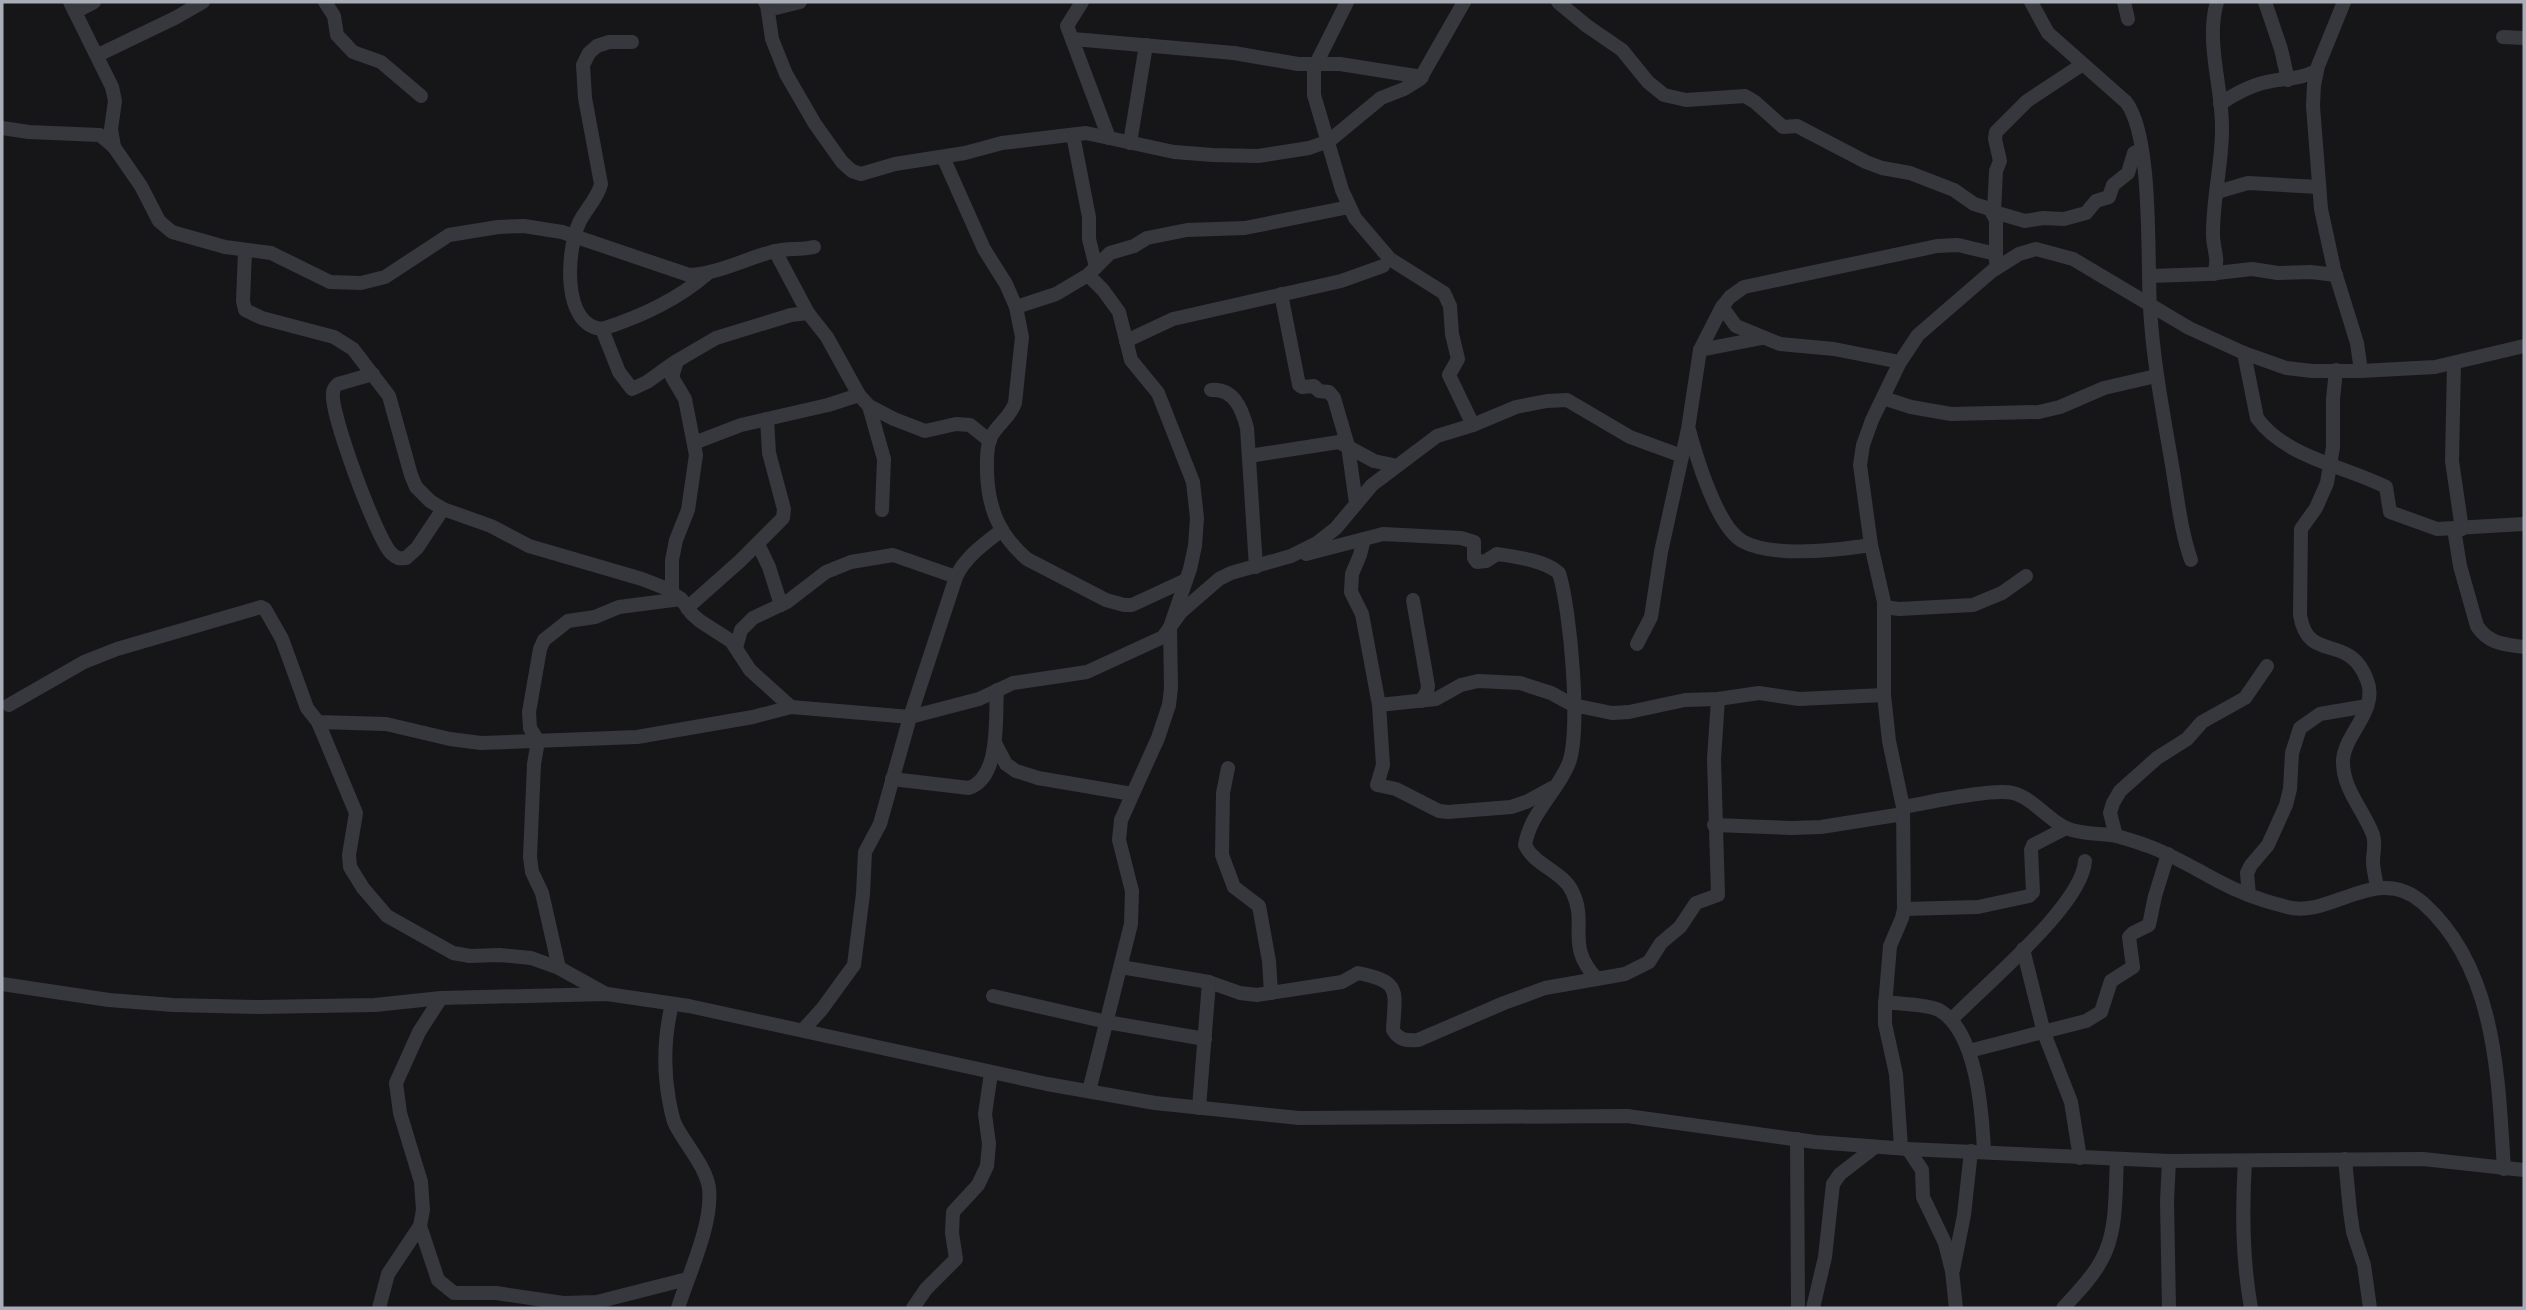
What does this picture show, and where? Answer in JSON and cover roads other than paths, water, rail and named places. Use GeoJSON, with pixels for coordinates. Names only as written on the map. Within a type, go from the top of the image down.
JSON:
{"type":"FeatureCollection","features":[{"type":"Feature","properties":{"kind":"street"},"geometry":{"type":"LineString","coordinates":[[94,2],[71,4],[98,55],[115,95],[111,129],[114,147]]}},
{"type":"Feature","properties":{"kind":"street"},"geometry":{"type":"LineString","coordinates":[[325,2],[334,16],[337,35],[353,52],[381,62],[421,96]]}},
{"type":"Feature","properties":{"kind":"street"},"geometry":{"type":"LineString","coordinates":[[766,3],[776,8],[800,2]]}},
{"type":"Feature","properties":{"kind":"street"},"geometry":{"type":"LineString","coordinates":[[1082,2],[1067,23],[1109,138]]}},
{"type":"Feature","properties":{"kind":"street"},"geometry":{"type":"LineString","coordinates":[[1347,2],[1313,74],[1314,95],[1342,190],[1366,233],[1390,259],[1440,290],[1448,298],[1458,359],[1449,375],[1473,425]]}},
{"type":"Feature","properties":{"kind":"street"},"geometry":{"type":"LineString","coordinates":[[766,3],[772,39],[786,74],[815,124],[849,169],[861,174],[895,164],[943,157],[1002,143],[1086,133],[1174,152],[1239,156],[1294,151],[1329,141],[1374,102],[1422,77],[1464,2]]}},
{"type":"Feature","properties":{"kind":"street"},"geometry":{"type":"LineString","coordinates":[[1558,2],[1622,50],[1653,87],[1668,97],[1686,100],[1745,96],[1783,127],[1797,125],[1866,162],[1910,173],[1954,190],[1967,200],[1994,212],[2025,221],[2064,219],[2086,213],[2096,201],[2109,197],[2113,185],[2130,170],[2134,152],[2141,150]]}},
{"type":"Feature","properties":{"kind":"street"},"geometry":{"type":"LineString","coordinates":[[1572,2],[1578,17]]}},
{"type":"Feature","properties":{"kind":"street"},"geometry":{"type":"LineString","coordinates":[[2031,2],[2047,32],[2132,110],[2145,174],[2150,306],[2156,376],[2181,528],[2191,560]]}},
{"type":"Feature","properties":{"kind":"street"},"geometry":{"type":"LineString","coordinates":[[2124,2],[2128,19]]}},
{"type":"Feature","properties":{"kind":"street"},"geometry":{"type":"LineString","coordinates":[[2214,274],[2218,257],[2213,231],[2222,138],[2213,29],[2217,2]]}},
{"type":"Feature","properties":{"kind":"street"},"geometry":{"type":"LineString","coordinates":[[2265,2],[2288,80]]}},
{"type":"Feature","properties":{"kind":"street"},"geometry":{"type":"LineString","coordinates":[[2344,2],[2316,71],[2313,106],[2321,209],[2336,275],[2357,344],[2361,371]]}},
{"type":"Feature","properties":{"kind":"street"},"geometry":{"type":"LineString","coordinates":[[98,55],[156,28],[193,4]]}},
{"type":"Feature","properties":{"kind":"street"},"geometry":{"type":"LineString","coordinates":[[2503,37],[2524,37]]}},
{"type":"Feature","properties":{"kind":"street"},"geometry":{"type":"LineString","coordinates":[[1073,39],[1146,45],[1171,50],[1234,53],[1316,65],[1340,64],[1422,77]]}},
{"type":"Feature","properties":{"kind":"street"},"geometry":{"type":"LineString","coordinates":[[632,42],[609,42],[597,46],[589,53],[583,65],[585,98],[601,184],[579,223],[575,237],[571,283],[575,307],[587,322],[602,329],[630,320],[663,304],[710,272]]}},
{"type":"Feature","properties":{"kind":"street"},"geometry":{"type":"LineString","coordinates":[[1130,143],[1146,45]]}},
{"type":"Feature","properties":{"kind":"street"},"geometry":{"type":"LineString","coordinates":[[1996,261],[1994,212],[1996,171],[2000,161],[1996,132],[2027,101],[2083,64]]}},
{"type":"Feature","properties":{"kind":"street"},"geometry":{"type":"LineString","coordinates":[[2220,104],[2251,86],[2274,80],[2300,79],[2316,71]]}},
{"type":"Feature","properties":{"kind":"street"},"geometry":{"type":"LineString","coordinates":[[2,128],[29,132],[93,134],[104,138],[114,147],[141,186],[163,226],[178,234],[245,251],[271,253],[330,282],[361,283],[391,274],[443,238],[498,227],[524,226],[562,232],[688,275],[710,272],[775,251],[814,247]]}},
{"type":"Feature","properties":{"kind":"street"},"geometry":{"type":"LineString","coordinates":[[1073,135],[1089,217],[1092,271],[1122,316],[1132,363],[1156,389],[1180,445],[1193,482],[1196,502],[1196,534],[1186,580],[1170,627],[1169,705],[1121,820],[1119,837],[1133,894],[1131,924],[1088,1091]]}},
{"type":"Feature","properties":{"kind":"street"},"geometry":{"type":"LineString","coordinates":[[943,157],[984,249],[1006,284],[1016,307],[1022,337],[1015,403],[1009,415],[993,433],[987,459],[989,501],[1002,530],[1018,551],[1042,569],[1120,605],[1131,605],[1186,580]]}},
{"type":"Feature","properties":{"kind":"street"},"geometry":{"type":"LineString","coordinates":[[2217,192],[2248,183],[2319,187]]}},
{"type":"Feature","properties":{"kind":"street"},"geometry":{"type":"LineString","coordinates":[[1016,307],[1056,294],[1092,271],[1110,253],[1160,235],[1187,230],[1245,228],[1349,206]]}},
{"type":"Feature","properties":{"kind":"street"},"geometry":{"type":"LineString","coordinates":[[1637,644],[1651,617],[1661,552],[1688,429],[1700,350],[1730,297],[1744,287],[1922,248],[1958,245],[1996,261]]}},
{"type":"Feature","properties":{"kind":"street"},"geometry":{"type":"LineString","coordinates":[[1955,1308],[1952,1271],[1945,1243],[1923,1197],[1922,1170],[1904,1148],[1896,1074],[1885,1024],[1890,946],[1904,909],[1903,810],[1889,741],[1884,695],[1884,607],[1861,481],[1861,455],[1866,433],[1900,362],[1918,335],[1996,261],[2029,250],[2051,252],[2090,268],[2189,328],[2277,366],[2298,370],[2407,370],[2454,363],[2524,346]]}},
{"type":"Feature","properties":{"kind":"street"},"geometry":{"type":"LineString","coordinates":[[245,251],[243,301],[247,312],[340,339],[353,349],[389,396],[405,458],[416,486],[424,496],[443,509],[491,526],[529,546],[642,579],[680,600],[700,621],[724,635],[750,670],[791,707]]}},
{"type":"Feature","properties":{"kind":"street"},"geometry":{"type":"LineString","coordinates":[[775,251],[808,313],[827,337],[864,400],[884,459],[882,510]]}},
{"type":"Feature","properties":{"kind":"street"},"geometry":{"type":"LineString","coordinates":[[1126,341],[1172,319],[1341,281],[1383,266]]}},
{"type":"Feature","properties":{"kind":"street"},"geometry":{"type":"LineString","coordinates":[[2150,276],[2214,274],[2252,269],[2278,273],[2311,272],[2336,275]]}},
{"type":"Feature","properties":{"kind":"street"},"geometry":{"type":"LineString","coordinates":[[1281,294],[1299,385],[1314,386],[1333,395],[1348,446],[1356,503]]}},
{"type":"Feature","properties":{"kind":"street"},"geometry":{"type":"LineString","coordinates":[[1722,307],[1736,326],[1780,344],[1834,349],[1900,362]]}},
{"type":"Feature","properties":{"kind":"street"},"geometry":{"type":"LineString","coordinates":[[602,329],[619,372],[631,389],[647,382],[716,338],[791,315],[808,313]]}},
{"type":"Feature","properties":{"kind":"street"},"geometry":{"type":"LineString","coordinates":[[1700,350],[1762,338]]}},
{"type":"Feature","properties":{"kind":"street"},"geometry":{"type":"LineString","coordinates":[[2244,353],[2259,421],[2271,433],[2298,451],[2386,487],[2388,509],[2391,513],[2433,529],[2524,524]]}},
{"type":"Feature","properties":{"kind":"street"},"geometry":{"type":"LineString","coordinates":[[677,361],[672,377],[684,399],[696,458],[688,510],[672,560],[680,600]]}},
{"type":"Feature","properties":{"kind":"street"},"geometry":{"type":"LineString","coordinates":[[2454,363],[2452,461],[2460,566],[2477,626],[2482,634],[2493,642],[2524,647]]}},
{"type":"Feature","properties":{"kind":"street"},"geometry":{"type":"LineString","coordinates":[[2336,370],[2330,466],[2322,498],[2301,529],[2300,615],[2305,635],[2311,641],[2352,656],[2360,664],[2369,683],[2371,695],[2346,750],[2343,764],[2352,798],[2374,838],[2373,862],[2377,888]]}},
{"type":"Feature","properties":{"kind":"street"},"geometry":{"type":"LineString","coordinates":[[373,374],[338,384],[332,395],[367,507],[392,554],[400,559],[406,558],[417,548],[443,509]]}},
{"type":"Feature","properties":{"kind":"street"},"geometry":{"type":"LineString","coordinates":[[1883,398],[1911,407],[1951,414],[2039,412],[2068,404],[2104,388],[2156,376]]}},
{"type":"Feature","properties":{"kind":"street"},"geometry":{"type":"LineString","coordinates":[[1211,390],[1231,394],[1241,410],[1247,428],[1256,568]]}},
{"type":"Feature","properties":{"kind":"street"},"geometry":{"type":"LineString","coordinates":[[694,443],[728,429],[767,419],[864,400],[922,430],[956,424],[970,425],[990,441]]}},
{"type":"Feature","properties":{"kind":"street"},"geometry":{"type":"LineString","coordinates":[[318,722],[386,724],[450,739],[481,743],[653,735],[754,718],[791,707],[910,717],[974,701],[1013,682],[1087,672],[1163,637],[1181,612],[1219,579],[1309,548],[1332,531],[1372,485],[1433,439],[1516,407],[1565,400],[1630,437],[1682,456]]}},
{"type":"Feature","properties":{"kind":"street"},"geometry":{"type":"LineString","coordinates":[[559,968],[555,960],[542,893],[532,872],[530,857],[538,741],[530,728],[530,700],[540,649],[549,633],[568,621],[593,618],[620,607],[680,600],[758,544],[783,518],[784,509],[769,453],[767,419]]}},
{"type":"Feature","properties":{"kind":"street"},"geometry":{"type":"LineString","coordinates":[[1688,429],[1714,501],[1729,529],[1744,542],[1769,549],[1812,551],[1871,545]]}},
{"type":"Feature","properties":{"kind":"street"},"geometry":{"type":"LineString","coordinates":[[1249,456],[1342,442],[1374,461],[1393,465]]}},
{"type":"Feature","properties":{"kind":"street"},"geometry":{"type":"LineString","coordinates":[[803,1030],[854,965],[865,852],[879,828],[910,717],[956,577],[961,567],[981,545],[1002,530]]}},
{"type":"Feature","properties":{"kind":"street"},"geometry":{"type":"LineString","coordinates":[[1291,556],[1383,534],[1469,539],[1475,544],[1474,558],[1477,562],[1486,561],[1496,554],[1526,560],[1557,571],[1562,581],[1569,621],[1574,738],[1570,761],[1537,814],[1525,845],[1530,854],[1570,887],[1578,913],[1578,951],[1597,979]]}},
{"type":"Feature","properties":{"kind":"street"},"geometry":{"type":"LineString","coordinates":[[1364,538],[1352,574],[1351,592],[1362,614],[1379,705],[1383,765],[1377,781],[1379,786],[1396,789],[1448,813],[1511,807],[1556,786]]}},
{"type":"Feature","properties":{"kind":"street"},"geometry":{"type":"LineString","coordinates":[[758,544],[769,567],[781,605]]}},
{"type":"Feature","properties":{"kind":"street"},"geometry":{"type":"LineString","coordinates":[[736,648],[741,630],[750,620],[781,605],[826,572],[851,562],[893,555],[956,577]]}},
{"type":"Feature","properties":{"kind":"street"},"geometry":{"type":"LineString","coordinates":[[1884,607],[1899,609],[1973,605],[2002,593],[2026,576]]}},
{"type":"Feature","properties":{"kind":"street"},"geometry":{"type":"LineString","coordinates":[[1413,600],[1428,685],[1421,701]]}},
{"type":"Feature","properties":{"kind":"street"},"geometry":{"type":"LineString","coordinates":[[9,705],[84,662],[117,649],[262,607],[282,639],[307,708],[318,722],[356,813],[349,865],[363,888],[387,916],[453,953],[470,957],[499,955],[531,958],[559,968],[607,994]]}},
{"type":"Feature","properties":{"kind":"street"},"geometry":{"type":"LineString","coordinates":[[2116,836],[2110,813],[2112,803],[2120,791],[2157,758],[2187,738],[2202,722],[2245,698],[2267,666]]}},
{"type":"Feature","properties":{"kind":"street"},"geometry":{"type":"LineString","coordinates":[[1379,705],[1440,698],[1468,683],[1504,681],[1551,692],[1573,705],[1622,713],[1685,700],[1760,693],[1799,699],[1884,695]]}},
{"type":"Feature","properties":{"kind":"street"},"geometry":{"type":"LineString","coordinates":[[892,779],[969,788],[974,786],[987,773],[995,743],[997,690]]}},
{"type":"Feature","properties":{"kind":"street"},"geometry":{"type":"LineString","coordinates":[[1121,967],[1209,982],[1240,993],[1271,993],[1342,982],[1358,973],[1387,981],[1392,986],[1395,993],[1393,1030],[1402,1039],[1410,1041],[1545,988],[1625,974],[1649,962],[1661,943],[1680,927],[1696,904],[1718,895],[1714,759],[1718,699]]}},
{"type":"Feature","properties":{"kind":"street"},"geometry":{"type":"LineString","coordinates":[[2249,895],[2246,873],[2268,845],[2286,805],[2290,789],[2292,753],[2300,727],[2320,714],[2367,706]]}},
{"type":"Feature","properties":{"kind":"street"},"geometry":{"type":"LineString","coordinates":[[995,743],[1006,764],[1016,771],[1038,778],[1132,794]]}},
{"type":"Feature","properties":{"kind":"street"},"geometry":{"type":"LineString","coordinates":[[1228,768],[1223,793],[1222,855],[1234,887],[1259,906],[1269,961],[1271,993]]}},
{"type":"Feature","properties":{"kind":"street"},"geometry":{"type":"LineString","coordinates":[[1714,825],[1821,827],[1980,795],[2012,793],[2023,797],[2066,828],[2089,834],[2116,836],[2168,854],[2249,895],[2295,909],[2309,908],[2377,888],[2409,894],[2423,902],[2462,952],[2484,1006],[2492,1038],[2504,1169]]}},
{"type":"Feature","properties":{"kind":"street"},"geometry":{"type":"LineString","coordinates":[[1904,909],[1965,908],[2029,897],[2033,892],[2033,845],[2066,828]]}},
{"type":"Feature","properties":{"kind":"street"},"geometry":{"type":"LineString","coordinates":[[1969,1051],[2086,1021],[2101,1012],[2110,981],[2133,967],[2129,937],[2149,925],[2168,854]]}},
{"type":"Feature","properties":{"kind":"street"},"geometry":{"type":"LineString","coordinates":[[1951,1020],[2023,949],[2070,897],[2084,871],[2085,861]]}},
{"type":"Feature","properties":{"kind":"street"},"geometry":{"type":"LineString","coordinates":[[2023,949],[2044,1033],[2071,1102],[2080,1158]]}},
{"type":"Feature","properties":{"kind":"street"},"geometry":{"type":"LineString","coordinates":[[1199,1108],[1209,982]]}},
{"type":"Feature","properties":{"kind":"street"},"geometry":{"type":"LineString","coordinates":[[2,984],[109,1000],[173,1005],[375,1005],[440,998],[607,994],[803,1030],[991,1073],[1088,1091],[1199,1108],[1326,1119],[1627,1116],[1875,1147],[2169,1161],[2423,1159],[2524,1170]]}},
{"type":"Feature","properties":{"kind":"street"},"geometry":{"type":"LineString","coordinates":[[993,996],[1107,1022],[1205,1040]]}},
{"type":"Feature","properties":{"kind":"street"},"geometry":{"type":"LineString","coordinates":[[440,998],[419,1032],[396,1085],[397,1103],[421,1182],[423,1203],[420,1226],[438,1280],[454,1293],[496,1293],[563,1303],[597,1302],[687,1279]]}},
{"type":"Feature","properties":{"kind":"street"},"geometry":{"type":"LineString","coordinates":[[1885,1002],[1937,1009],[1951,1020],[1969,1051],[1979,1097],[1977,1151],[1952,1271]]}},
{"type":"Feature","properties":{"kind":"street"},"geometry":{"type":"LineString","coordinates":[[672,1004],[664,1048],[668,1096],[674,1122],[709,1184],[710,1196],[704,1232],[678,1308]]}},
{"type":"Feature","properties":{"kind":"street"},"geometry":{"type":"LineString","coordinates":[[913,1308],[926,1289],[956,1259],[953,1212],[978,1185],[987,1166],[989,1144],[985,1114],[991,1073]]}},
{"type":"Feature","properties":{"kind":"street"},"geometry":{"type":"LineString","coordinates":[[1797,1139],[1798,1308]]}},
{"type":"Feature","properties":{"kind":"street"},"geometry":{"type":"LineString","coordinates":[[1813,1308],[1825,1257],[1833,1184],[1840,1174],[1875,1147]]}},
{"type":"Feature","properties":{"kind":"street"},"geometry":{"type":"LineString","coordinates":[[2063,1308],[2101,1262],[2107,1248],[2114,1218],[2118,1159]]}},
{"type":"Feature","properties":{"kind":"street"},"geometry":{"type":"LineString","coordinates":[[2345,1159],[2353,1232],[2364,1265],[2364,1306]]}},
{"type":"Feature","properties":{"kind":"street"},"geometry":{"type":"LineString","coordinates":[[2169,1161],[2169,1308]]}},
{"type":"Feature","properties":{"kind":"street"},"geometry":{"type":"LineString","coordinates":[[2245,1161],[2242,1215],[2244,1259],[2251,1308]]}},
{"type":"Feature","properties":{"kind":"street"},"geometry":{"type":"LineString","coordinates":[[379,1308],[388,1274],[420,1226]]}}]}
